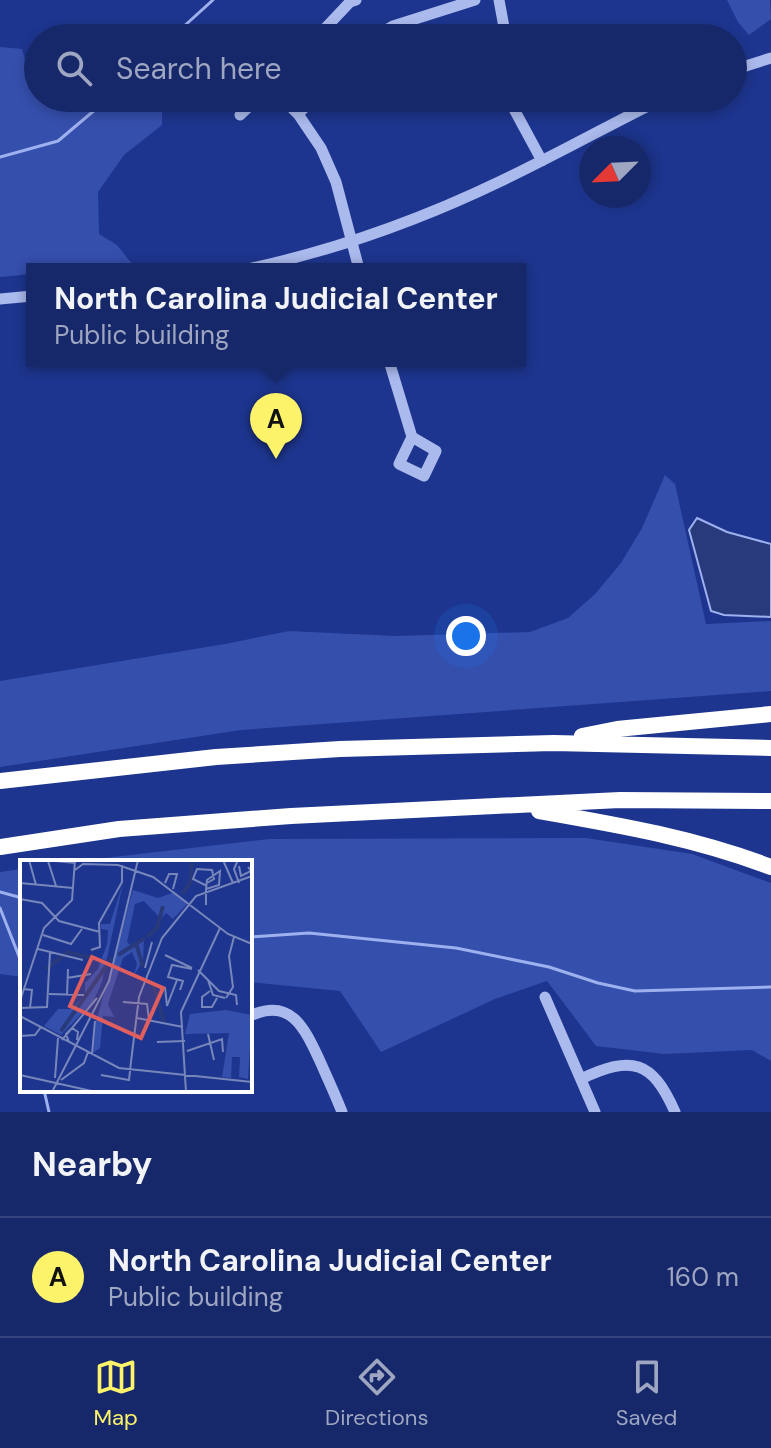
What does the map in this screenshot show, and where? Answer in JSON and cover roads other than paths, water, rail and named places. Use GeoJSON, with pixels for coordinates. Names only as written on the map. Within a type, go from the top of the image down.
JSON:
{"type":"FeatureCollection","features":[{"type":"Feature","properties":{"kind":"highway"},"geometry":{"type":"LineString","coordinates":[[553,743],[617,729],[771,714]]}},
{"type":"Feature","properties":{"kind":"highway"},"geometry":{"type":"LineString","coordinates":[[0,781],[216,757],[340,749],[553,743],[771,748]]}},
{"type":"Feature","properties":{"kind":"highway"},"geometry":{"type":"LineString","coordinates":[[0,847],[119,829],[291,816],[620,800],[771,801]]}},
{"type":"Feature","properties":{"kind":"highway"},"geometry":{"type":"LineString","coordinates":[[510,806],[649,830],[694,841],[771,867]]}},
{"type":"Feature","properties":{"kind":"street"},"geometry":{"type":"LineString","coordinates":[[329,24],[350,2],[356,0]]}},
{"type":"Feature","properties":{"kind":"street"},"geometry":{"type":"LineString","coordinates":[[399,24],[475,0]]}},
{"type":"Feature","properties":{"kind":"street"},"geometry":{"type":"LineString","coordinates":[[499,0],[503,24]]}},
{"type":"Feature","properties":{"kind":"street"},"geometry":{"type":"LineString","coordinates":[[747,66],[771,58]]}},
{"type":"Feature","properties":{"kind":"street"},"geometry":{"type":"LineString","coordinates":[[240,115],[243,112]]}},
{"type":"Feature","properties":{"kind":"street"},"geometry":{"type":"LineString","coordinates":[[516,112],[542,161]]}},
{"type":"Feature","properties":{"kind":"street"},"geometry":{"type":"LineString","coordinates":[[271,263],[351,242],[437,210],[637,112]]}},
{"type":"Feature","properties":{"kind":"street"},"geometry":{"type":"LineString","coordinates":[[298,114],[321,148],[336,182],[357,263]]}},
{"type":"Feature","properties":{"kind":"street"},"geometry":{"type":"LineString","coordinates":[[0,299],[26,297]]}},
{"type":"Feature","properties":{"kind":"street"},"geometry":{"type":"LineString","coordinates":[[391,367],[412,437]]}},
{"type":"Feature","properties":{"kind":"street"},"geometry":{"type":"LineString","coordinates":[[545,997],[595,1112]]}},
{"type":"Feature","properties":{"kind":"street"},"geometry":{"type":"LineString","coordinates":[[252,1015],[274,1009],[289,1014],[302,1026],[342,1112]]}},
{"type":"Feature","properties":{"kind":"street"},"geometry":{"type":"LineString","coordinates":[[581,1079],[615,1066],[639,1067],[650,1071],[663,1085],[675,1112]]}},
{"type":"Feature","properties":{"kind":"waterway"},"geometry":{"type":"LineString","coordinates":[[186,24],[213,0]]}},
{"type":"Feature","properties":{"kind":"waterway"},"geometry":{"type":"LineString","coordinates":[[0,157],[58,141],[92,112]]}},
{"type":"Feature","properties":{"kind":"waterway"},"geometry":{"type":"LineString","coordinates":[[0,892],[20,897]]}},
{"type":"Feature","properties":{"kind":"waterway"},"geometry":{"type":"LineString","coordinates":[[0,908],[20,959]]}},
{"type":"Feature","properties":{"kind":"waterway"},"geometry":{"type":"LineString","coordinates":[[252,937],[309,933],[456,948],[549,967],[635,991],[771,987]]}},
{"type":"Feature","properties":{"kind":"waterway"},"geometry":{"type":"LineString","coordinates":[[44,1092],[49,1112]]}},
{"type":"Feature","properties":{"kind":"place","name":"North Carolina Judicial Center"},"geometry":{"type":"Point","coordinates":[276,459]}}]}
